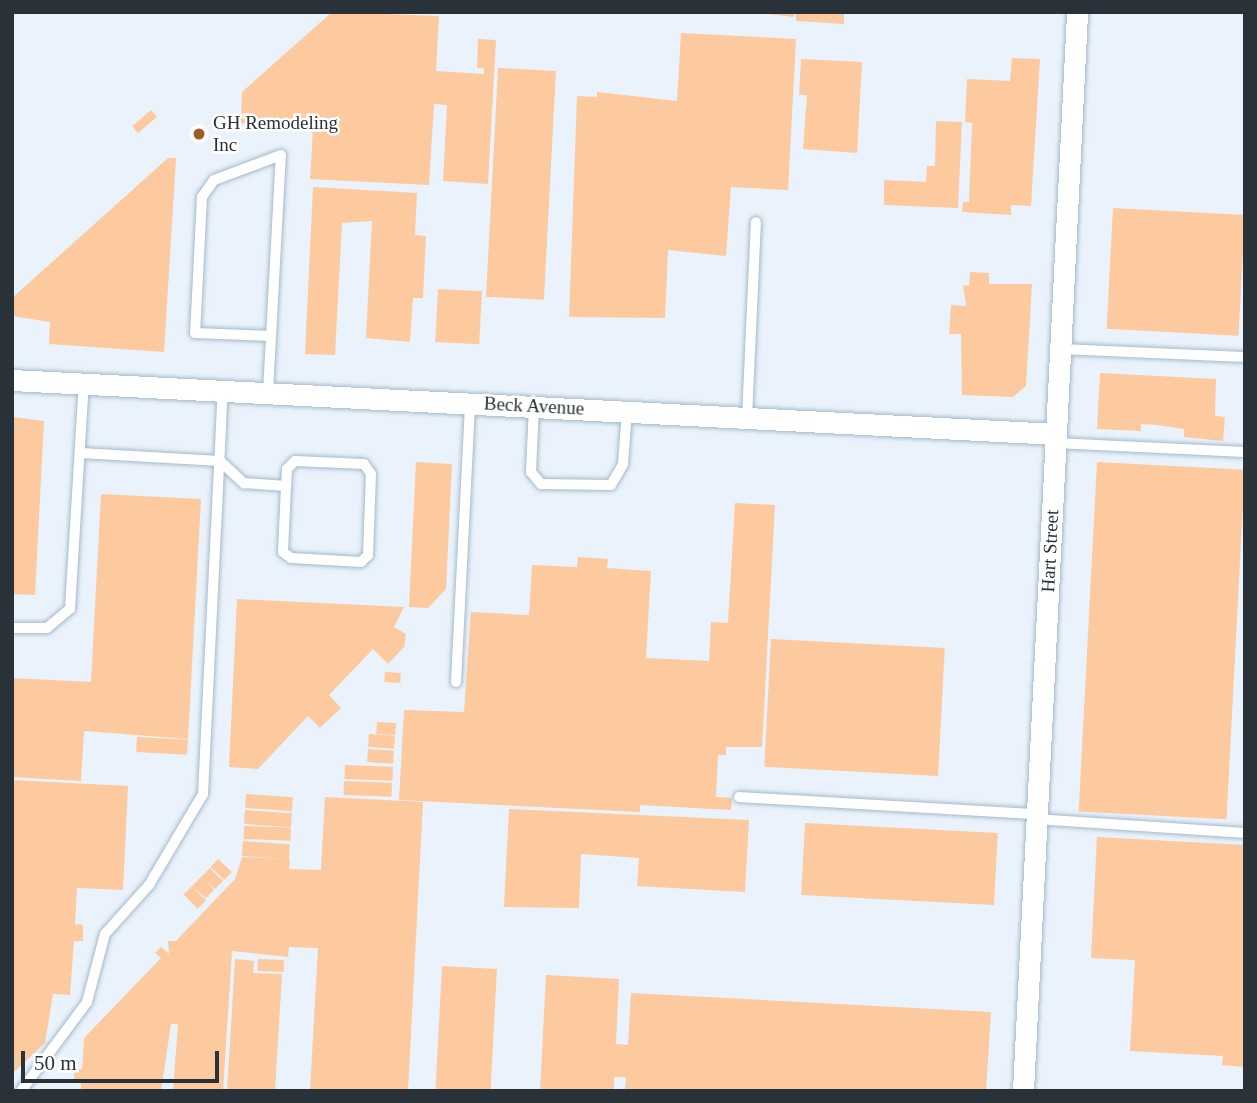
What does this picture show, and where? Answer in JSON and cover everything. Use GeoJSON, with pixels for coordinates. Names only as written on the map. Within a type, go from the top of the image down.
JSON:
{"type":"FeatureCollection","features":[{"type":"Feature","properties":{"kind":"street","name":"Hart Street"},"geometry":{"type":"LineString","coordinates":[[1023,1091],[1077,12]]}},
{"type":"Feature","properties":{"kind":"street","name":"Beck Avenue"},"geometry":{"type":"LineString","coordinates":[[12,380],[627,411],[1055,439]]}},
{"type":"Feature","properties":{"kind":"lane"},"geometry":{"type":"LineString","coordinates":[[268,392],[281,155],[215,180],[202,197],[195,333],[271,335]]}},
{"type":"Feature","properties":{"kind":"lane"},"geometry":{"type":"LineString","coordinates":[[747,418],[756,222]]}},
{"type":"Feature","properties":{"kind":"lane"},"geometry":{"type":"LineString","coordinates":[[1060,349],[1245,357]]}},
{"type":"Feature","properties":{"kind":"lane"},"geometry":{"type":"LineString","coordinates":[[12,628],[47,628],[71,609],[85,383]]}},
{"type":"Feature","properties":{"kind":"lane"},"geometry":{"type":"LineString","coordinates":[[21,1091],[87,1002],[105,934],[149,885],[203,794],[223,390]]}},
{"type":"Feature","properties":{"kind":"lane"},"geometry":{"type":"LineString","coordinates":[[456,682],[470,403]]}},
{"type":"Feature","properties":{"kind":"lane"},"geometry":{"type":"LineString","coordinates":[[534,406],[531,472],[541,484],[611,485],[624,464],[627,411]]}},
{"type":"Feature","properties":{"kind":"lane"},"geometry":{"type":"LineString","coordinates":[[1055,439],[1245,452]]}},
{"type":"Feature","properties":{"kind":"lane"},"geometry":{"type":"LineString","coordinates":[[80,453],[219,461],[244,483],[286,486]]}},
{"type":"Feature","properties":{"kind":"lane"},"geometry":{"type":"LineString","coordinates":[[295,461],[364,464],[371,474],[368,555],[361,562],[292,558],[284,552],[286,486],[287,469],[295,461]]}},
{"type":"Feature","properties":{"kind":"lane"},"geometry":{"type":"LineString","coordinates":[[740,796],[1245,832]]}},
{"type":"Feature","properties":{"kind":"building"},"geometry":{"type":"Polygon","coordinates":[[[332,12],[439,16],[436,71],[484,74],[484,68],[477,68],[478,39],[496,40],[488,184],[443,181],[447,105],[434,104],[429,185],[310,179],[313,130],[241,123],[242,92],[332,12]]]}},
{"type":"Feature","properties":{"kind":"building"},"geometry":{"type":"Polygon","coordinates":[[[751,12],[794,12],[794,17],[751,12]]]}},
{"type":"Feature","properties":{"kind":"building"},"geometry":{"type":"Polygon","coordinates":[[[796,12],[844,12],[844,24],[796,21],[796,12]]]}},
{"type":"Feature","properties":{"kind":"building"},"geometry":{"type":"Polygon","coordinates":[[[681,33],[796,39],[788,190],[731,187],[726,256],[668,250],[665,318],[569,317],[577,96],[597,97],[597,92],[677,101],[681,33]]]}},
{"type":"Feature","properties":{"kind":"building"},"geometry":{"type":"Polygon","coordinates":[[[1012,58],[1040,59],[1031,206],[1011,205],[1011,215],[962,212],[963,202],[969,202],[972,123],[965,122],[967,79],[1010,81],[1012,58]]]}},
{"type":"Feature","properties":{"kind":"building"},"geometry":{"type":"Polygon","coordinates":[[[801,59],[862,62],[857,153],[803,149],[807,95],[799,95],[801,59]]]}},
{"type":"Feature","properties":{"kind":"building"},"geometry":{"type":"Polygon","coordinates":[[[498,68],[556,71],[544,300],[486,297],[498,68]]]}},
{"type":"Feature","properties":{"kind":"building"},"geometry":{"type":"Polygon","coordinates":[[[151,110],[157,117],[138,133],[132,126],[151,110]]]}},
{"type":"Feature","properties":{"kind":"building"},"geometry":{"type":"Polygon","coordinates":[[[936,121],[962,122],[958,208],[884,205],[884,180],[926,182],[927,166],[935,166],[936,121]]]}},
{"type":"Feature","properties":{"kind":"building"},"geometry":{"type":"Polygon","coordinates":[[[168,158],[176,158],[164,352],[49,344],[50,322],[12,316],[12,298],[168,158]]]}},
{"type":"Feature","properties":{"kind":"building"},"geometry":{"type":"Polygon","coordinates":[[[313,187],[417,193],[415,235],[426,236],[423,298],[413,298],[410,342],[366,338],[372,221],[342,223],[335,355],[305,354],[313,187]]]}},
{"type":"Feature","properties":{"kind":"building"},"geometry":{"type":"Polygon","coordinates":[[[1113,208],[1245,215],[1238,336],[1107,329],[1113,208]]]}},
{"type":"Feature","properties":{"kind":"building"},"geometry":{"type":"Polygon","coordinates":[[[970,272],[989,273],[989,284],[1032,284],[1026,386],[1013,397],[962,395],[961,334],[949,334],[951,305],[966,306],[963,285],[969,286],[970,272]]]}},
{"type":"Feature","properties":{"kind":"building"},"geometry":{"type":"Polygon","coordinates":[[[438,289],[482,291],[479,344],[435,342],[438,289]]]}},
{"type":"Feature","properties":{"kind":"building"},"geometry":{"type":"Polygon","coordinates":[[[1100,373],[1216,379],[1215,416],[1225,417],[1223,441],[1184,437],[1184,429],[1156,425],[1141,424],[1141,431],[1097,429],[1100,373]]]}},
{"type":"Feature","properties":{"kind":"building"},"geometry":{"type":"Polygon","coordinates":[[[12,417],[44,421],[35,595],[12,594],[12,417]]]}},
{"type":"Feature","properties":{"kind":"building"},"geometry":{"type":"Polygon","coordinates":[[[416,462],[452,464],[446,589],[428,608],[409,607],[416,462]]]}},
{"type":"Feature","properties":{"kind":"building"},"geometry":{"type":"Polygon","coordinates":[[[1097,462],[1245,470],[1226,819],[1079,812],[1097,462]]]}},
{"type":"Feature","properties":{"kind":"building"},"geometry":{"type":"Polygon","coordinates":[[[101,494],[201,499],[188,739],[84,731],[81,781],[12,777],[12,678],[91,682],[101,494]]]}},
{"type":"Feature","properties":{"kind":"building"},"geometry":{"type":"Polygon","coordinates":[[[735,503],[775,505],[762,747],[726,747],[726,755],[718,755],[716,797],[732,798],[731,810],[640,805],[640,812],[399,800],[404,710],[464,712],[471,612],[529,615],[532,565],[577,567],[578,557],[608,559],[607,568],[651,571],[646,658],[709,661],[711,622],[728,623],[735,503]]]}},
{"type":"Feature","properties":{"kind":"building"},"geometry":{"type":"Polygon","coordinates":[[[237,599],[404,607],[394,627],[406,634],[404,647],[388,664],[373,649],[329,695],[341,708],[320,728],[308,716],[258,769],[229,767],[237,599]]]}},
{"type":"Feature","properties":{"kind":"building"},"geometry":{"type":"Polygon","coordinates":[[[771,639],[945,648],[938,776],[764,767],[771,639]]]}},
{"type":"Feature","properties":{"kind":"building"},"geometry":{"type":"Polygon","coordinates":[[[385,672],[401,673],[400,683],[384,682],[385,672]]]}},
{"type":"Feature","properties":{"kind":"building"},"geometry":{"type":"Polygon","coordinates":[[[377,722],[396,723],[395,735],[376,734],[377,722]]]}},
{"type":"Feature","properties":{"kind":"building"},"geometry":{"type":"Polygon","coordinates":[[[369,734],[395,736],[394,749],[368,747],[369,734]]]}},
{"type":"Feature","properties":{"kind":"building"},"geometry":{"type":"Polygon","coordinates":[[[137,737],[188,740],[187,755],[136,752],[137,737]]]}},
{"type":"Feature","properties":{"kind":"building"},"geometry":{"type":"Polygon","coordinates":[[[368,749],[394,751],[393,764],[367,762],[368,749]]]}},
{"type":"Feature","properties":{"kind":"building"},"geometry":{"type":"Polygon","coordinates":[[[345,765],[393,767],[392,781],[345,779],[345,765]]]}},
{"type":"Feature","properties":{"kind":"building"},"geometry":{"type":"Polygon","coordinates":[[[12,780],[128,786],[123,890],[77,888],[75,924],[83,925],[83,941],[74,941],[70,995],[53,994],[45,1043],[14,1072],[12,780]]]}},
{"type":"Feature","properties":{"kind":"building"},"geometry":{"type":"Polygon","coordinates":[[[344,781],[392,783],[391,797],[344,795],[344,781]]]}},
{"type":"Feature","properties":{"kind":"building"},"geometry":{"type":"Polygon","coordinates":[[[246,794],[293,797],[292,811],[245,808],[246,794]]]}},
{"type":"Feature","properties":{"kind":"building"},"geometry":{"type":"Polygon","coordinates":[[[325,797],[423,802],[408,1091],[310,1091],[318,948],[289,947],[288,957],[232,951],[223,1091],[173,1091],[178,1024],[171,1024],[161,1091],[81,1091],[81,1079],[74,1079],[75,1069],[82,1069],[84,1038],[161,958],[155,953],[161,947],[169,954],[168,941],[176,941],[235,879],[242,857],[290,859],[289,869],[321,870],[325,797]]]}},
{"type":"Feature","properties":{"kind":"building"},"geometry":{"type":"Polygon","coordinates":[[[509,809],[749,820],[745,892],[637,886],[639,858],[581,854],[579,908],[504,907],[509,809]]]}},
{"type":"Feature","properties":{"kind":"building"},"geometry":{"type":"Polygon","coordinates":[[[245,810],[292,813],[291,827],[244,824],[245,810]]]}},
{"type":"Feature","properties":{"kind":"building"},"geometry":{"type":"Polygon","coordinates":[[[805,823],[998,833],[994,905],[801,895],[805,823]]]}},
{"type":"Feature","properties":{"kind":"building"},"geometry":{"type":"Polygon","coordinates":[[[244,826],[291,828],[291,841],[244,839],[244,826]]]}},
{"type":"Feature","properties":{"kind":"building"},"geometry":{"type":"Polygon","coordinates":[[[1097,837],[1245,845],[1245,1067],[1222,1065],[1223,1056],[1130,1051],[1135,960],[1091,958],[1097,837]]]}},
{"type":"Feature","properties":{"kind":"building"},"geometry":{"type":"Polygon","coordinates":[[[243,841],[290,844],[289,859],[242,856],[243,841]]]}},
{"type":"Feature","properties":{"kind":"building"},"geometry":{"type":"Polygon","coordinates":[[[218,859],[232,872],[224,880],[210,867],[218,859]]]}},
{"type":"Feature","properties":{"kind":"building"},"geometry":{"type":"Polygon","coordinates":[[[210,868],[223,881],[215,889],[206,881],[214,890],[206,898],[192,886],[210,868]]]}},
{"type":"Feature","properties":{"kind":"building"},"geometry":{"type":"Polygon","coordinates":[[[192,886],[206,900],[198,909],[184,894],[192,886]]]}},
{"type":"Feature","properties":{"kind":"building"},"geometry":{"type":"Polygon","coordinates":[[[235,959],[254,961],[253,973],[282,974],[275,1091],[227,1091],[235,959]]]}},
{"type":"Feature","properties":{"kind":"building"},"geometry":{"type":"Polygon","coordinates":[[[258,959],[284,960],[284,972],[258,971],[258,959]]]}},
{"type":"Feature","properties":{"kind":"building"},"geometry":{"type":"Polygon","coordinates":[[[442,966],[497,969],[491,1091],[436,1089],[442,966]]]}},
{"type":"Feature","properties":{"kind":"building"},"geometry":{"type":"Polygon","coordinates":[[[546,975],[619,979],[616,1044],[628,1045],[631,993],[991,1012],[986,1091],[625,1091],[626,1077],[614,1077],[614,1091],[540,1091],[546,975]]]}},
{"type":"Feature","properties":{"kind":"place","name":"GH Remodeling Inc"},"geometry":{"type":"Point","coordinates":[199,134]}}]}
